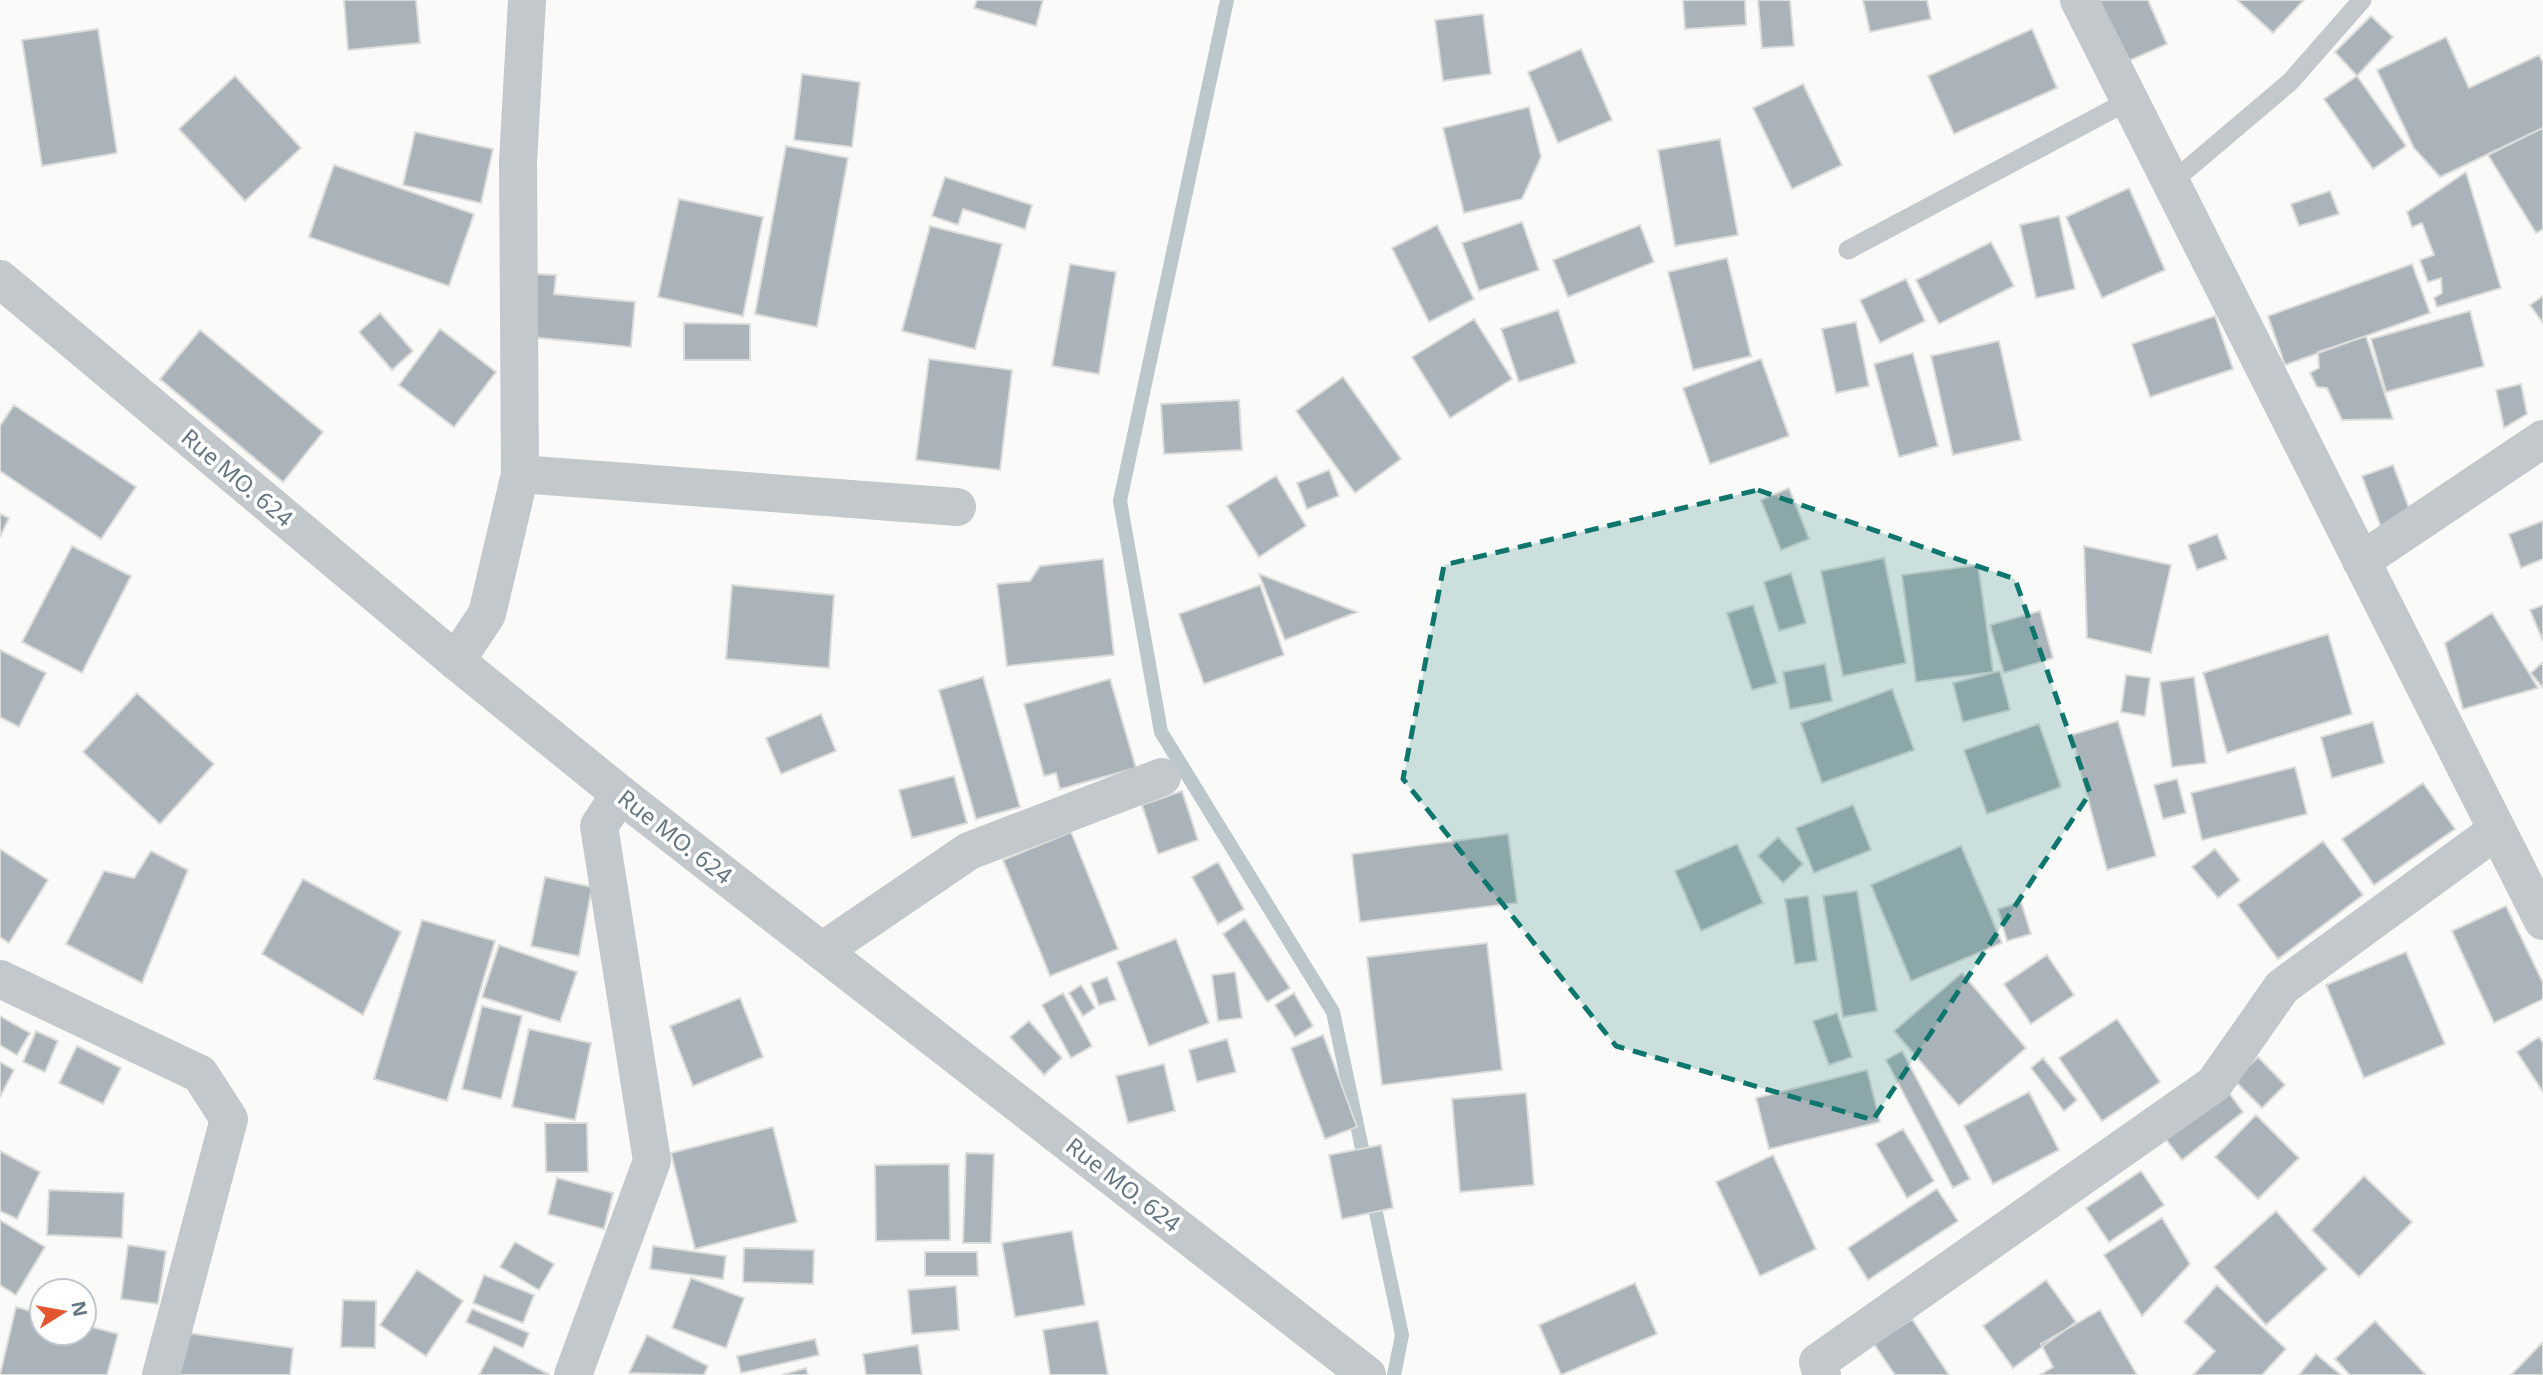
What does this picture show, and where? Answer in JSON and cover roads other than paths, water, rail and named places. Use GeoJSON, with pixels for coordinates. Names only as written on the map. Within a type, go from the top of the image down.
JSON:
{"type":"FeatureCollection","features":[{"type":"Feature","properties":{"kind":"street"},"geometry":{"type":"LineString","coordinates":[[456,661],[487,614],[520,474],[518,162],[527,0]]}},
{"type":"Feature","properties":{"kind":"street"},"geometry":{"type":"LineString","coordinates":[[2079,0],[2543,921]]}},
{"type":"Feature","properties":{"kind":"street","name":"Rue MO. 624"},"geometry":{"type":"LineString","coordinates":[[0,279],[456,661],[620,794],[1367,1375]]}},
{"type":"Feature","properties":{"kind":"street"},"geometry":{"type":"LineString","coordinates":[[2361,562],[2543,439]]}},
{"type":"Feature","properties":{"kind":"street"},"geometry":{"type":"LineString","coordinates":[[520,474],[957,507]]}},
{"type":"Feature","properties":{"kind":"street"},"geometry":{"type":"LineString","coordinates":[[822,951],[969,851],[1162,778]]}},
{"type":"Feature","properties":{"kind":"street"},"geometry":{"type":"LineString","coordinates":[[573,1375],[652,1161],[599,826],[620,794]]}},
{"type":"Feature","properties":{"kind":"street"},"geometry":{"type":"LineString","coordinates":[[1822,1375],[1818,1362],[2214,1084],[2281,987],[2497,830]]}},
{"type":"Feature","properties":{"kind":"street"},"geometry":{"type":"LineString","coordinates":[[0,979],[200,1074],[229,1119],[161,1375]]}},
{"type":"Feature","properties":{"kind":"lane"},"geometry":{"type":"LineString","coordinates":[[2172,182],[2290,82],[2362,0]]}},
{"type":"Feature","properties":{"kind":"lane"},"geometry":{"type":"LineString","coordinates":[[1847,250],[2130,100]]}},
{"type":"Feature","properties":{"kind":"waterway"},"geometry":{"type":"LineString","coordinates":[[1227,0],[1120,501],[1161,732],[1333,1012],[1366,1167]]}},
{"type":"Feature","properties":{"kind":"waterway"},"geometry":{"type":"LineString","coordinates":[[1372,1194],[1402,1335],[1394,1375]]}}]}
